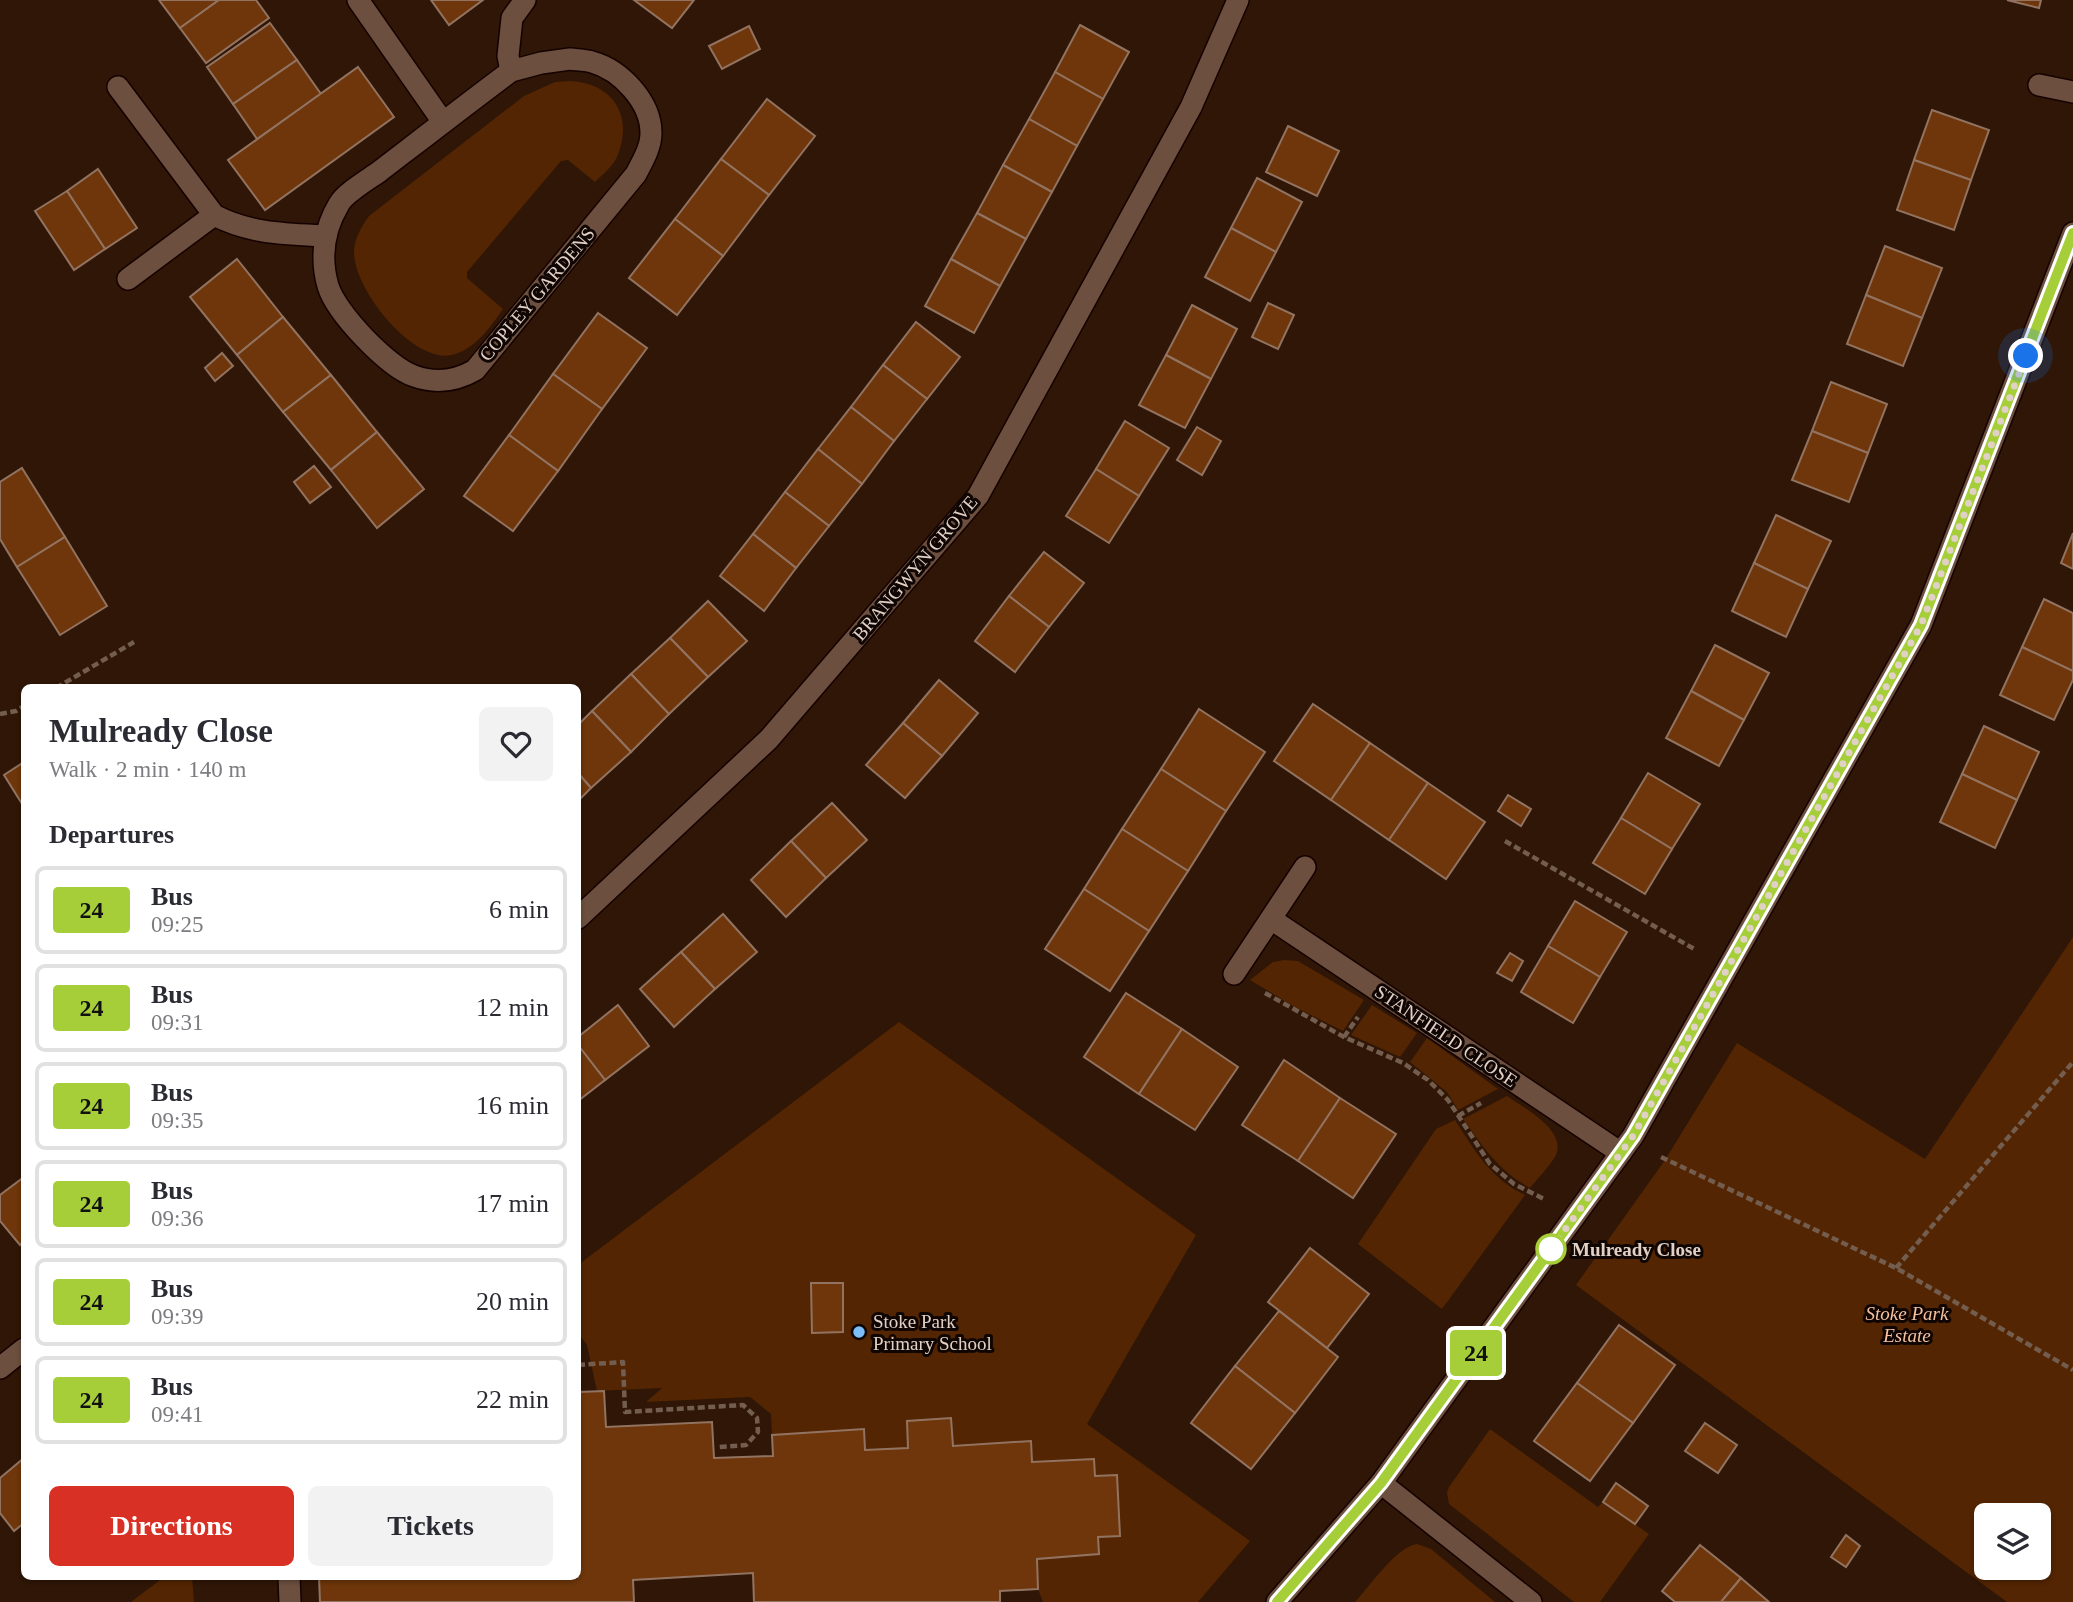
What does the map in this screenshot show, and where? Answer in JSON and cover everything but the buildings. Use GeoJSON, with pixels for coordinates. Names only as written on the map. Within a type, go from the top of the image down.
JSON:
{"type":"FeatureCollection","features":[{"type":"Feature","properties":{"kind":"street"},"geometry":{"type":"LineString","coordinates":[[358,0],[443,122]]}},
{"type":"Feature","properties":{"kind":"street"},"geometry":{"type":"LineString","coordinates":[[511,71],[508,56],[512,18],[526,0]]}},
{"type":"Feature","properties":{"kind":"street","name":"BRANGWYN GROVE"},"geometry":{"type":"LineString","coordinates":[[581,915],[769,739],[978,496],[1191,107],[1238,0]]}},
{"type":"Feature","properties":{"kind":"street","name":"COPLEY GARDENS"},"geometry":{"type":"LineString","coordinates":[[570,59],[592,62],[627,82],[644,109],[651,134],[647,151],[636,174],[475,370],[458,379],[436,381],[413,376],[394,364],[359,333],[339,309],[329,289],[323,253],[326,236],[340,202],[443,122],[511,71],[570,59]]}},
{"type":"Feature","properties":{"kind":"street"},"geometry":{"type":"LineString","coordinates":[[2039,85],[2073,92]]}},
{"type":"Feature","properties":{"kind":"street"},"geometry":{"type":"LineString","coordinates":[[118,87],[214,215],[234,226],[274,233],[326,236]]}},
{"type":"Feature","properties":{"kind":"street"},"geometry":{"type":"LineString","coordinates":[[128,279],[214,215]]}},
{"type":"Feature","properties":{"kind":"street"},"geometry":{"type":"LineString","coordinates":[[1277,1602],[1381,1483],[1621,1153],[1921,625],[2073,233]]}},
{"type":"Feature","properties":{"kind":"street"},"geometry":{"type":"LineString","coordinates":[[1234,974],[1305,867]]}},
{"type":"Feature","properties":{"kind":"street","name":"STANFIELD CLOSE"},"geometry":{"type":"LineString","coordinates":[[1271,919],[1621,1153]]}},
{"type":"Feature","properties":{"kind":"street"},"geometry":{"type":"LineString","coordinates":[[0,1368],[21,1351]]}},
{"type":"Feature","properties":{"kind":"street"},"geometry":{"type":"LineString","coordinates":[[1381,1483],[1531,1602]]}},
{"type":"Feature","properties":{"kind":"street"},"geometry":{"type":"LineString","coordinates":[[289,1580],[290,1602]]}},
{"type":"Feature","properties":{"kind":"path"},"geometry":{"type":"LineString","coordinates":[[63,684],[134,642]]}},
{"type":"Feature","properties":{"kind":"path"},"geometry":{"type":"LineString","coordinates":[[0,714],[21,708]]}},
{"type":"Feature","properties":{"kind":"path"},"geometry":{"type":"LineString","coordinates":[[1506,841],[1728,967]]}},
{"type":"Feature","properties":{"kind":"path"},"geometry":{"type":"LineString","coordinates":[[1234,974],[1290,1009],[1416,1071],[1448,1100],[1480,1150],[1502,1175],[1576,1216]]}},
{"type":"Feature","properties":{"kind":"path"},"geometry":{"type":"LineString","coordinates":[[1896,1268],[2073,1062]]}},
{"type":"Feature","properties":{"kind":"path"},"geometry":{"type":"LineString","coordinates":[[1665,1160],[1896,1268],[2073,1370]]}},
{"type":"Feature","properties":{"kind":"path"},"geometry":{"type":"LineString","coordinates":[[581,1365],[623,1362],[625,1412],[743,1405],[757,1418],[758,1432],[746,1445],[719,1447]]}},
{"type":"Feature","properties":{"kind":"green space"},"geometry":{"type":"Polygon","coordinates":[[[570,81],[598,88],[609,95],[616,105],[623,129],[617,157],[595,182],[568,160],[561,161],[467,272],[467,278],[503,309],[493,323],[475,343],[461,352],[437,355],[420,348],[403,336],[388,320],[363,284],[356,266],[354,250],[361,228],[369,216],[524,96],[555,82],[570,81]]]}},
{"type":"Feature","properties":{"kind":"green space","name":"Stoke Park Estate"},"geometry":{"type":"Polygon","coordinates":[[[2073,937],[2073,1602],[2007,1602],[1977,1580],[2051,1580],[2051,1503],[1974,1503],[1974,1578],[1576,1285],[1665,1160],[1737,1043],[1925,1159],[2073,937]]]}},
{"type":"Feature","properties":{"kind":"green space"},"geometry":{"type":"Polygon","coordinates":[[[1298,961],[1364,1000],[1343,1031],[1293,1006],[1250,980],[1273,962],[1298,961]]]}},
{"type":"Feature","properties":{"kind":"green space"},"geometry":{"type":"Polygon","coordinates":[[[1372,1005],[1417,1033],[1400,1057],[1351,1035],[1372,1005]]]}},
{"type":"Feature","properties":{"kind":"green space","name":"Stoke Park Primary School"},"geometry":{"type":"Polygon","coordinates":[[[899,1022],[1196,1235],[1087,1424],[1250,1541],[1198,1602],[1043,1602],[1038,1589],[1037,1559],[1099,1554],[1095,1476],[1032,1462],[1031,1441],[953,1446],[951,1419],[907,1421],[908,1448],[865,1450],[863,1429],[772,1435],[771,1414],[750,1397],[646,1402],[662,1388],[597,1391],[587,1345],[581,1337],[581,1263],[899,1022]],[[811,1284],[812,1333],[843,1332],[811,1284]]]}},
{"type":"Feature","properties":{"kind":"green space"},"geometry":{"type":"Polygon","coordinates":[[[1427,1038],[1498,1089],[1458,1110],[1447,1092],[1410,1062],[1427,1038]]]}},
{"type":"Feature","properties":{"kind":"green space"},"geometry":{"type":"Polygon","coordinates":[[[1507,1096],[1543,1121],[1556,1138],[1558,1147],[1555,1157],[1530,1188],[1500,1166],[1463,1119],[1507,1096]]]}},
{"type":"Feature","properties":{"kind":"green space"},"geometry":{"type":"Polygon","coordinates":[[[1455,1120],[1493,1172],[1525,1195],[1442,1309],[1358,1244],[1436,1129],[1455,1120]]]}},
{"type":"Feature","properties":{"kind":"green space"},"geometry":{"type":"Polygon","coordinates":[[[1490,1429],[1598,1507],[1603,1502],[1649,1534],[1600,1602],[1574,1602],[1449,1504],[1449,1487],[1490,1429]]]}},
{"type":"Feature","properties":{"kind":"green space"},"geometry":{"type":"Polygon","coordinates":[[[1417,1544],[1431,1549],[1495,1602],[1355,1602],[1392,1559],[1409,1546],[1417,1544]]]}},
{"type":"Feature","properties":{"kind":"green space"},"geometry":{"type":"Polygon","coordinates":[[[160,1580],[192,1580],[194,1602],[131,1602],[160,1580]]]}},
{"type":"Feature","properties":{"kind":"bus line","name":"24"},"geometry":{"type":"LineString","coordinates":[[1277,1602],[1381,1483],[1633,1136],[1921,625],[2073,233]]}},
{"type":"Feature","properties":{"kind":"place","name":"Mulready Close"},"geometry":{"type":"Point","coordinates":[1551,1249]}},
{"type":"Feature","properties":{"kind":"place","name":"Stoke Park Primary School"},"geometry":{"type":"Point","coordinates":[859,1332]}},
{"type":"Feature","properties":{"kind":"route"},"geometry":{"type":"LineString","coordinates":[[1551,1249],[1633,1136],[1921,625],[2026,356]]}}]}
